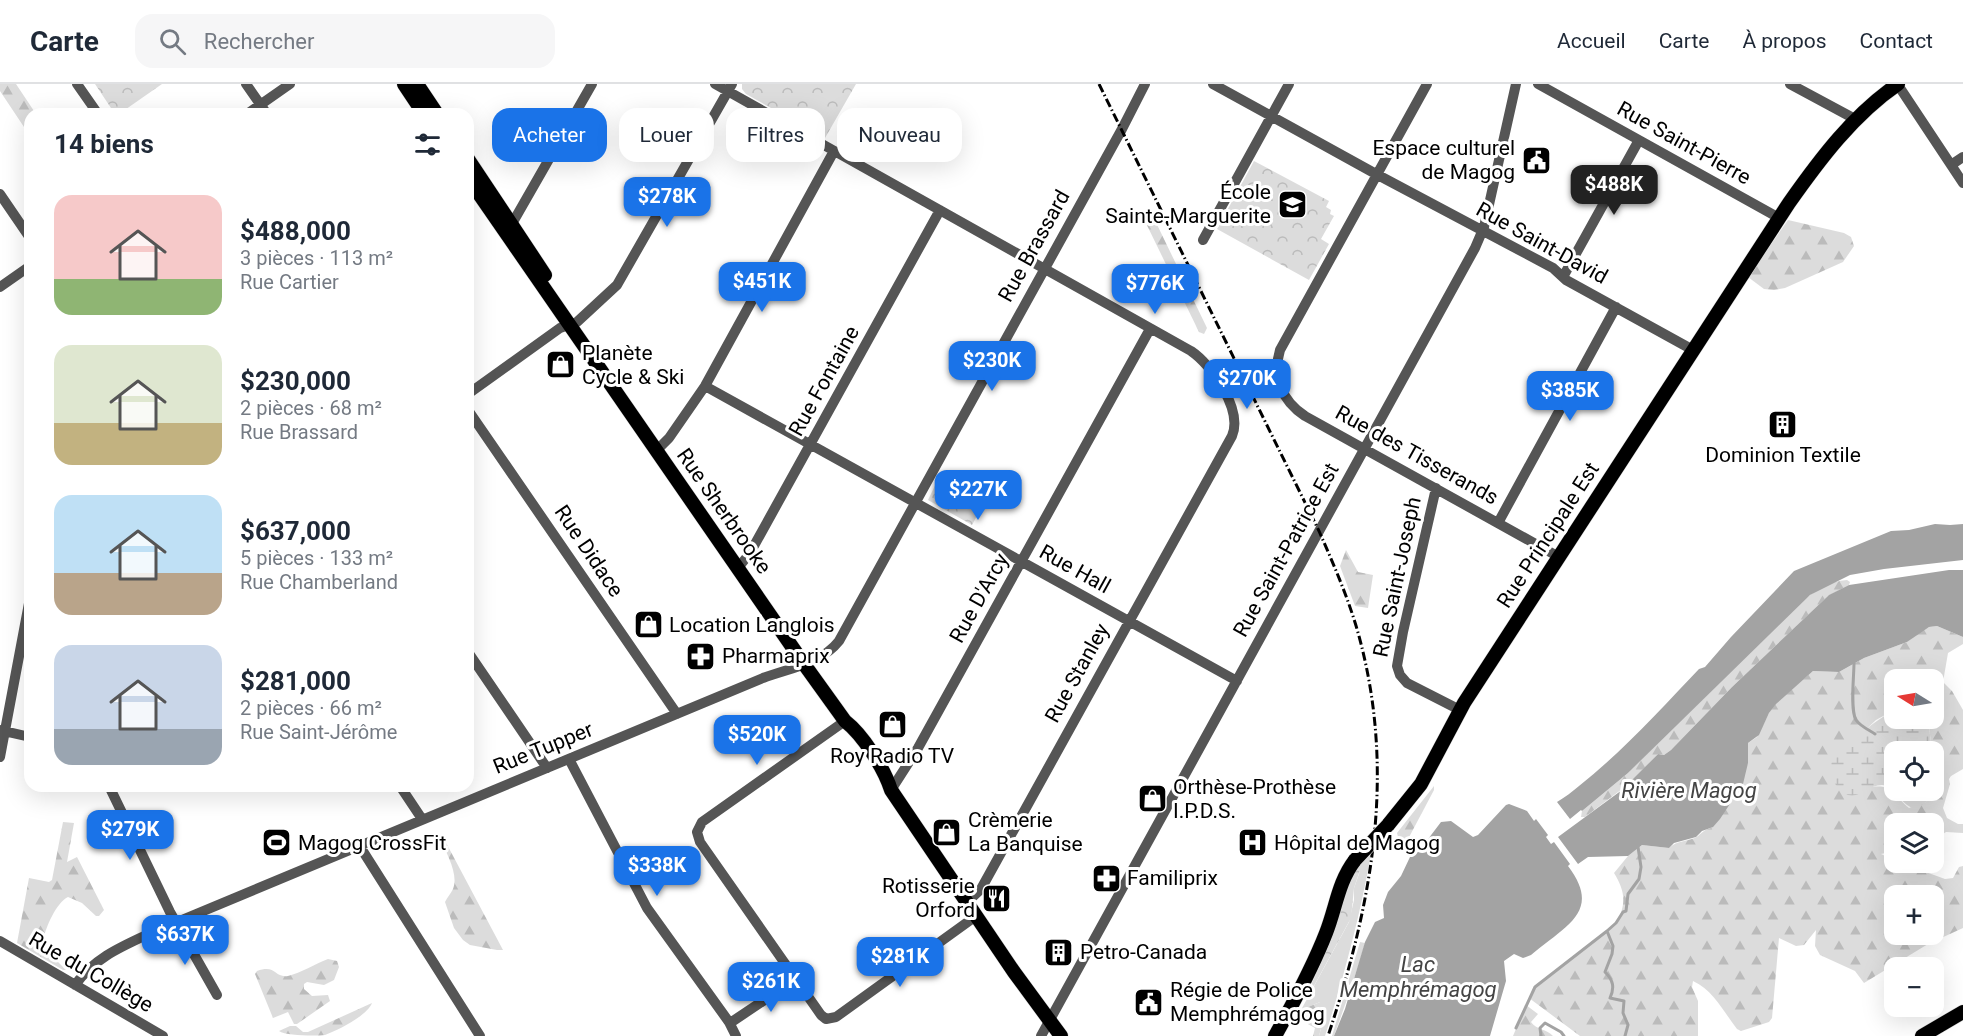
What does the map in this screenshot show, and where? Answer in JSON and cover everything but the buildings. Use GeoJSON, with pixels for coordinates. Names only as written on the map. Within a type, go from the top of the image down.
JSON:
{"type":"FeatureCollection","features":[{"type":"Feature","properties":{"kind":"main road"},"geometry":{"type":"LineString","coordinates":[[404,84],[420,108]]}},
{"type":"Feature","properties":{"kind":"main road"},"geometry":{"type":"LineString","coordinates":[[417,84],[433,108]]}},
{"type":"Feature","properties":{"kind":"main road","name":"Rue Principale Est"},"geometry":{"type":"LineString","coordinates":[[1275,1036],[1323,943],[1342,881],[1354,860],[1388,825],[1421,784],[1460,711],[1558,557],[1810,173],[1855,119],[1898,84]]}},
{"type":"Feature","properties":{"kind":"main road","name":"Rue Sherbrooke"},"geometry":{"type":"LineString","coordinates":[[474,169],[509,229]]}},
{"type":"Feature","properties":{"kind":"main road","name":"Rue Sherbrooke"},"geometry":{"type":"LineString","coordinates":[[474,185],[562,300],[570,324],[804,664],[845,721],[854,728],[886,775],[891,790],[1061,1036]]}},
{"type":"Feature","properties":{"kind":"main road"},"geometry":{"type":"LineString","coordinates":[[1922,1036],[1963,1012]]}},
{"type":"Feature","properties":{"kind":"street"},"geometry":{"type":"LineString","coordinates":[[77,84],[94,108]]}},
{"type":"Feature","properties":{"kind":"street"},"geometry":{"type":"LineString","coordinates":[[246,84],[262,108]]}},
{"type":"Feature","properties":{"kind":"street"},"geometry":{"type":"LineString","coordinates":[[264,108],[290,84]]}},
{"type":"Feature","properties":{"kind":"street"},"geometry":{"type":"LineString","coordinates":[[509,229],[592,84]]}},
{"type":"Feature","properties":{"kind":"street"},"geometry":{"type":"LineString","coordinates":[[715,84],[730,88],[834,151],[1150,329]]}},
{"type":"Feature","properties":{"kind":"street","name":"Rue Brassard"},"geometry":{"type":"LineString","coordinates":[[804,664],[829,652],[839,640],[1145,84]]}},
{"type":"Feature","properties":{"kind":"street","name":"Rue Saint-David"},"geometry":{"type":"LineString","coordinates":[[1213,84],[1553,268],[1563,277],[1693,350]]}},
{"type":"Feature","properties":{"kind":"street"},"geometry":{"type":"LineString","coordinates":[[1203,240],[1289,84]]}},
{"type":"Feature","properties":{"kind":"street","name":"Rue des Tisserands"},"geometry":{"type":"LineString","coordinates":[[1427,84],[1280,350],[1277,370],[1282,391],[1295,408],[1558,557]]}},
{"type":"Feature","properties":{"kind":"street","name":"Rue Saint-Patrice Est"},"geometry":{"type":"LineString","coordinates":[[1041,1036],[1475,248],[1483,230],[1516,84]]}},
{"type":"Feature","properties":{"kind":"street","name":"Rue Saint-Pierre"},"geometry":{"type":"LineString","coordinates":[[1538,84],[1779,218]]}},
{"type":"Feature","properties":{"kind":"street"},"geometry":{"type":"LineString","coordinates":[[1790,84],[1855,119]]}},
{"type":"Feature","properties":{"kind":"street"},"geometry":{"type":"LineString","coordinates":[[1898,84],[1963,183]]}},
{"type":"Feature","properties":{"kind":"street"},"geometry":{"type":"LineString","coordinates":[[474,390],[560,328],[580,320],[617,285],[730,88]]}},
{"type":"Feature","properties":{"kind":"street"},"geometry":{"type":"LineString","coordinates":[[1563,277],[1639,140]]}},
{"type":"Feature","properties":{"kind":"street"},"geometry":{"type":"LineString","coordinates":[[657,450],[669,438],[705,386],[834,151]]}},
{"type":"Feature","properties":{"kind":"street"},"geometry":{"type":"LineString","coordinates":[[1951,165],[1963,157]]}},
{"type":"Feature","properties":{"kind":"street"},"geometry":{"type":"LineString","coordinates":[[0,194],[24,229]]}},
{"type":"Feature","properties":{"kind":"street","name":"Rue Fontaine"},"geometry":{"type":"LineString","coordinates":[[738,568],[750,553],[940,210]]}},
{"type":"Feature","properties":{"kind":"street"},"geometry":{"type":"LineString","coordinates":[[0,287],[24,270]]}},
{"type":"Feature","properties":{"kind":"street"},"geometry":{"type":"LineString","coordinates":[[1498,523],[1616,307]]}},
{"type":"Feature","properties":{"kind":"street","name":"Rue Stanley"},"geometry":{"type":"LineString","coordinates":[[967,902],[981,889],[1235,427],[1235,419],[1227,398],[1209,366],[1191,351],[1150,329]]}},
{"type":"Feature","properties":{"kind":"street","name":"Rue D'Arcy"},"geometry":{"type":"LineString","coordinates":[[891,790],[915,753],[1150,329]]}},
{"type":"Feature","properties":{"kind":"street","name":"Rue Hall"},"geometry":{"type":"LineString","coordinates":[[705,386],[1237,681]]}},
{"type":"Feature","properties":{"kind":"street","name":"Rue Didace"},"geometry":{"type":"LineString","coordinates":[[474,419],[677,714]]}},
{"type":"Feature","properties":{"kind":"street","name":"Rue Saint-Joseph"},"geometry":{"type":"LineString","coordinates":[[1436,488],[1397,666],[1400,675],[1407,683],[1460,711]]}},
{"type":"Feature","properties":{"kind":"street"},"geometry":{"type":"LineString","coordinates":[[0,757],[2,730],[24,626]]}},
{"type":"Feature","properties":{"kind":"street"},"geometry":{"type":"LineString","coordinates":[[474,661],[547,768]]}},
{"type":"Feature","properties":{"kind":"street","name":"Rue Tupper"},"geometry":{"type":"LineString","coordinates":[[75,985],[91,966],[109,953],[177,922],[777,672],[804,664]]}},
{"type":"Feature","properties":{"kind":"street"},"geometry":{"type":"LineString","coordinates":[[845,721],[702,822],[697,832],[700,842],[821,1015],[826,1018],[833,1018],[976,915]]}},
{"type":"Feature","properties":{"kind":"street"},"geometry":{"type":"LineString","coordinates":[[2,730],[24,736]]}},
{"type":"Feature","properties":{"kind":"street"},"geometry":{"type":"LineString","coordinates":[[569,759],[650,912],[730,1023],[736,1036]]}},
{"type":"Feature","properties":{"kind":"street"},"geometry":{"type":"LineString","coordinates":[[112,792],[170,912],[217,995]]}},
{"type":"Feature","properties":{"kind":"street"},"geometry":{"type":"LineString","coordinates":[[404,792],[422,819]]}},
{"type":"Feature","properties":{"kind":"street"},"geometry":{"type":"LineString","coordinates":[[359,845],[480,1036]]}},
{"type":"Feature","properties":{"kind":"street","name":"Rue du Collège"},"geometry":{"type":"LineString","coordinates":[[0,941],[163,1036]]}},
{"type":"Feature","properties":{"kind":"street"},"geometry":{"type":"LineString","coordinates":[[730,1023],[796,979]]}},
{"type":"Feature","properties":{"kind":"green space"},"geometry":{"type":"Polygon","coordinates":[[[0,84],[16,84],[32,108],[24,108],[24,127],[0,91],[0,84]]]}},
{"type":"Feature","properties":{"kind":"green space"},"geometry":{"type":"Polygon","coordinates":[[[95,84],[162,84],[128,108],[111,108],[95,84]]]}},
{"type":"Feature","properties":{"kind":"green space"},"geometry":{"type":"Polygon","coordinates":[[[742,84],[856,84],[842,108],[837,108],[837,117],[825,138],[825,108],[771,108],[746,94],[742,89],[742,84]]]}},
{"type":"Feature","properties":{"kind":"green space","name":"École Sainte-Marguerite"},"geometry":{"type":"Polygon","coordinates":[[[1254,161],[1329,201],[1326,207],[1334,216],[1321,239],[1329,244],[1309,280],[1217,229],[1254,161]]]}},
{"type":"Feature","properties":{"kind":"green space"},"geometry":{"type":"Polygon","coordinates":[[[1149,208],[1207,328],[1204,334],[1199,332],[1141,213],[1149,208]]]}},
{"type":"Feature","properties":{"kind":"green space"},"geometry":{"type":"Polygon","coordinates":[[[1788,220],[1844,233],[1851,237],[1854,246],[1843,262],[1785,288],[1764,289],[1748,277],[1788,220]]]}},
{"type":"Feature","properties":{"kind":"green space"},"geometry":{"type":"Polygon","coordinates":[[[942,471],[987,497],[972,525],[928,500],[942,471]]]}},
{"type":"Feature","properties":{"kind":"green space"},"geometry":{"type":"Polygon","coordinates":[[[1346,550],[1358,572],[1373,575],[1368,608],[1355,606],[1340,566],[1346,550]]]}},
{"type":"Feature","properties":{"kind":"green space"},"geometry":{"type":"Polygon","coordinates":[[[1847,580],[1850,582],[1849,585],[1828,596],[1732,687],[1671,750],[1664,755],[1658,754],[1630,783],[1585,817],[1581,817],[1582,811],[1628,773],[1801,602],[1828,584],[1847,580]]]}},
{"type":"Feature","properties":{"kind":"green space"},"geometry":{"type":"Polygon","coordinates":[[[1937,626],[1963,637],[1963,644],[1948,653],[1944,676],[1944,669],[1884,669],[1884,716],[1859,736],[1872,787],[1884,787],[1884,801],[1902,801],[1909,808],[1926,801],[1944,801],[1944,741],[1931,741],[1929,729],[1944,729],[1944,683],[1952,691],[1963,710],[1963,769],[1949,779],[1950,784],[1943,808],[1947,818],[1963,824],[1963,833],[1944,833],[1944,813],[1884,813],[1884,853],[1881,854],[1884,855],[1884,873],[1928,873],[1945,879],[1953,878],[1959,867],[1963,866],[1963,928],[1944,937],[1944,885],[1884,885],[1884,945],[1926,945],[1907,957],[1884,957],[1884,971],[1864,983],[1855,971],[1820,955],[1815,946],[1816,930],[1804,945],[1796,946],[1779,938],[1772,1018],[1769,1022],[1741,1031],[1737,1029],[1707,990],[1693,981],[1692,987],[1698,1001],[1698,1036],[1580,1036],[1529,998],[1535,987],[1616,923],[1622,910],[1623,898],[1614,873],[1628,856],[1642,845],[1669,848],[1711,828],[1748,763],[1748,743],[1757,737],[1776,703],[1813,671],[1839,672],[1864,658],[1907,642],[1922,630],[1937,626]]]}},
{"type":"Feature","properties":{"kind":"green space"},"geometry":{"type":"Polygon","coordinates":[[[1884,716],[1884,729],[1929,729],[1931,741],[1884,741],[1884,785],[1878,785],[1857,795],[1848,795],[1833,780],[1831,764],[1849,743],[1884,716]]]}},
{"type":"Feature","properties":{"kind":"green space"},"geometry":{"type":"Polygon","coordinates":[[[1434,786],[1407,841],[1399,841],[1397,833],[1434,786]]]}},
{"type":"Feature","properties":{"kind":"green space"},"geometry":{"type":"Polygon","coordinates":[[[1903,801],[1926,801],[1916,809],[1903,801]]]}},
{"type":"Feature","properties":{"kind":"green space"},"geometry":{"type":"Polygon","coordinates":[[[63,822],[74,823],[67,862],[77,857],[104,910],[96,916],[82,903],[68,897],[56,910],[43,940],[49,953],[66,970],[17,943],[29,878],[49,882],[52,880],[63,822]]]}},
{"type":"Feature","properties":{"kind":"green space"},"geometry":{"type":"Polygon","coordinates":[[[443,837],[503,950],[470,945],[454,928],[445,902],[453,889],[454,877],[441,840],[443,837]]]}},
{"type":"Feature","properties":{"kind":"green space"},"geometry":{"type":"Polygon","coordinates":[[[1371,854],[1357,923],[1339,991],[1325,1036],[1319,1036],[1324,1017],[1320,1002],[1301,1010],[1349,922],[1354,888],[1360,871],[1357,868],[1371,854]]]}},
{"type":"Feature","properties":{"kind":"green space"},"geometry":{"type":"Polygon","coordinates":[[[1357,868],[1360,870],[1354,888],[1351,918],[1309,995],[1307,994],[1331,940],[1348,884],[1357,868]]]}},
{"type":"Feature","properties":{"kind":"green space"},"geometry":{"type":"Polygon","coordinates":[[[1360,942],[1365,943],[1362,955],[1334,1036],[1332,1036],[1360,942]]]}},
{"type":"Feature","properties":{"kind":"green space"},"geometry":{"type":"Polygon","coordinates":[[[328,959],[337,961],[339,967],[334,980],[324,985],[307,982],[304,984],[304,989],[312,996],[328,995],[330,1001],[297,1024],[294,1024],[288,1012],[273,1018],[255,974],[257,971],[268,969],[288,976],[328,959]]]}},
{"type":"Feature","properties":{"kind":"green space"},"geometry":{"type":"Polygon","coordinates":[[[1323,1002],[1324,1017],[1319,1036],[1313,1036],[1315,1028],[1297,1018],[1301,1010],[1323,1002]]]}},
{"type":"Feature","properties":{"kind":"green space"},"geometry":{"type":"Polygon","coordinates":[[[372,1003],[358,1018],[325,1035],[294,1035],[279,1031],[296,1026],[303,1032],[308,1032],[372,1003]]]}},
{"type":"Feature","properties":{"kind":"green space"},"geometry":{"type":"Polygon","coordinates":[[[1526,1005],[1538,1014],[1531,1022],[1533,1025],[1553,1036],[1513,1036],[1526,1005]]]}},
{"type":"Feature","properties":{"kind":"water","name":"Rivière Magog"},"geometry":{"type":"Polygon","coordinates":[[[1935,524],[1963,524],[1963,560],[1850,575],[1810,595],[1628,773],[1570,819],[1557,802],[1595,773],[1699,669],[1705,667],[1794,571],[1891,531],[1909,530],[1935,524]]]}},
{"type":"Feature","properties":{"kind":"water","name":"Rivière Magog"},"geometry":{"type":"Polygon","coordinates":[[[1949,570],[1963,570],[1963,637],[1937,626],[1929,627],[1907,642],[1864,658],[1839,672],[1813,671],[1776,704],[1769,713],[1759,735],[1748,743],[1748,763],[1743,784],[1713,827],[1702,831],[1696,837],[1674,843],[1669,848],[1642,845],[1628,856],[1588,857],[1578,864],[1558,837],[1622,790],[1658,754],[1664,755],[1671,750],[1732,687],[1829,595],[1849,585],[1949,570]]]}},
{"type":"Feature","properties":{"kind":"water","name":"Lac Memphrémagog"},"geometry":{"type":"Polygon","coordinates":[[[1509,804],[1527,811],[1534,821],[1536,819],[1548,835],[1546,837],[1551,844],[1554,842],[1570,864],[1568,866],[1578,882],[1582,895],[1581,907],[1567,926],[1531,955],[1523,958],[1514,954],[1504,961],[1506,981],[1490,1036],[1334,1036],[1345,1009],[1365,942],[1375,922],[1384,918],[1383,905],[1388,892],[1401,876],[1410,857],[1419,851],[1441,822],[1451,821],[1473,837],[1478,835],[1509,804]]]}},
{"type":"Feature","properties":{"kind":"waterway"},"geometry":{"type":"LineString","coordinates":[[1854,663],[1854,715],[1860,724],[1875,734]]}},
{"type":"Feature","properties":{"kind":"waterway"},"geometry":{"type":"LineString","coordinates":[[1516,1028],[1535,987],[1607,931],[1626,911],[1628,894],[1639,879],[1641,867],[1638,847]]}},
{"type":"Feature","properties":{"kind":"waterway"},"geometry":{"type":"LineString","coordinates":[[1607,931],[1613,946],[1605,972],[1612,984],[1610,998],[1624,1001],[1623,1013],[1628,1025],[1625,1036]]}},
{"type":"Feature","properties":{"kind":"waterway"},"geometry":{"type":"LineString","coordinates":[[1541,1036],[1540,1028],[1545,1023],[1564,1036]]}},
{"type":"Feature","properties":{"kind":"railway"},"geometry":{"type":"LineString","coordinates":[[1099,84],[1319,531],[1357,629],[1369,681],[1376,733],[1377,784],[1374,834],[1357,935],[1328,1036]]}},
{"type":"Feature","properties":{"kind":"place","name":"Espace culturel de Magog"},"geometry":{"type":"Point","coordinates":[1536,160]}},
{"type":"Feature","properties":{"kind":"place","name":"École Sainte-Marguerite"},"geometry":{"type":"Point","coordinates":[1292,204]}},
{"type":"Feature","properties":{"kind":"place","name":"Planète Cycle & Ski"},"geometry":{"type":"Point","coordinates":[561,365]}},
{"type":"Feature","properties":{"kind":"place","name":"Dominion Textile"},"geometry":{"type":"Point","coordinates":[1783,424]}},
{"type":"Feature","properties":{"kind":"place","name":"Location Langlois"},"geometry":{"type":"Point","coordinates":[648,625]}},
{"type":"Feature","properties":{"kind":"place","name":"Pharmaprix"},"geometry":{"type":"Point","coordinates":[701,656]}},
{"type":"Feature","properties":{"kind":"place","name":"Roy Radio TV"},"geometry":{"type":"Point","coordinates":[892,725]}},
{"type":"Feature","properties":{"kind":"place","name":"Orthèse-Prothèse I.P.D.S."},"geometry":{"type":"Point","coordinates":[1152,799]}},
{"type":"Feature","properties":{"kind":"place","name":"Crèmerie La Banquise"},"geometry":{"type":"Point","coordinates":[947,832]}},
{"type":"Feature","properties":{"kind":"place","name":"Magog CrossFit"},"geometry":{"type":"Point","coordinates":[277,843]}},
{"type":"Feature","properties":{"kind":"place","name":"Hôpital de Magog"},"geometry":{"type":"Point","coordinates":[1253,843]}},
{"type":"Feature","properties":{"kind":"place","name":"Familiprix"},"geometry":{"type":"Point","coordinates":[1106,878]}},
{"type":"Feature","properties":{"kind":"place","name":"Rotisserie Orford"},"geometry":{"type":"Point","coordinates":[996,898]}},
{"type":"Feature","properties":{"kind":"place","name":"Petro-Canada"},"geometry":{"type":"Point","coordinates":[1059,952]}},
{"type":"Feature","properties":{"kind":"place","name":"Régie de Police Memphrémagog"},"geometry":{"type":"Point","coordinates":[1149,1002]}}]}
